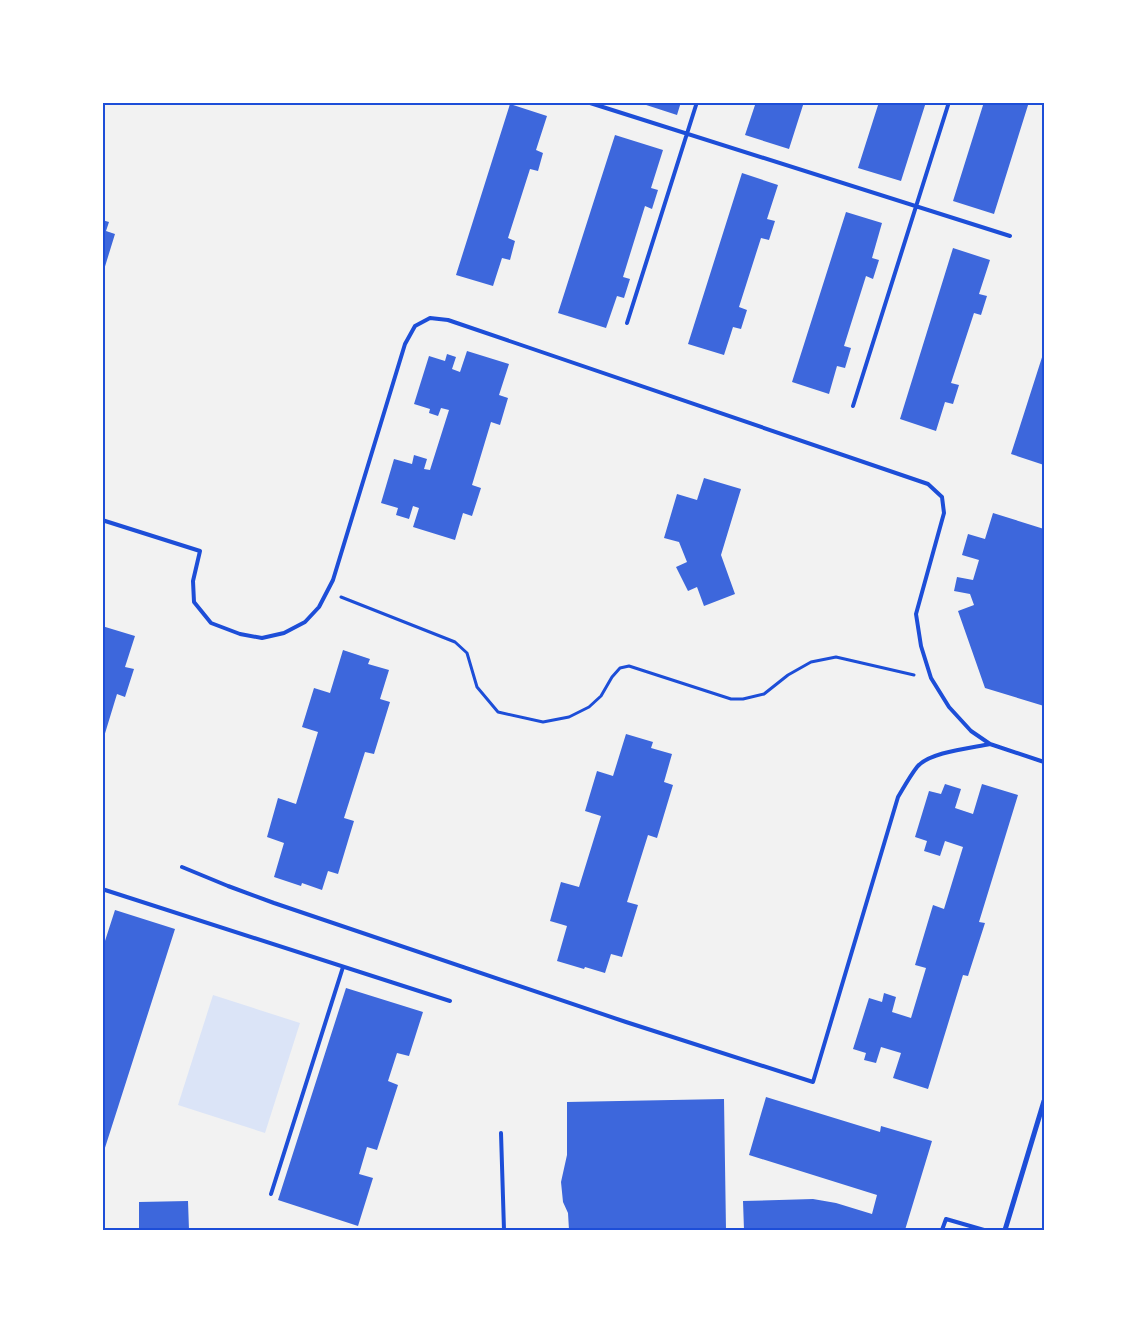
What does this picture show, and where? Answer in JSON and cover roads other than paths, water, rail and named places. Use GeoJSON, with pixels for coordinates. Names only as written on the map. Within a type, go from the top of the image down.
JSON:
{"type":"FeatureCollection","features":[{"type":"Feature","properties":{"kind":"street"},"geometry":{"type":"LineString","coordinates":[[1005,1230],[1044,1100]]}},
{"type":"Feature","properties":{"kind":"lane"},"geometry":{"type":"LineString","coordinates":[[587,102],[1010,236]]}},
{"type":"Feature","properties":{"kind":"lane"},"geometry":{"type":"LineString","coordinates":[[627,323],[697,102]]}},
{"type":"Feature","properties":{"kind":"lane"},"geometry":{"type":"LineString","coordinates":[[853,406],[949,102]]}},
{"type":"Feature","properties":{"kind":"lane"},"geometry":{"type":"LineString","coordinates":[[102,520],[200,551],[193,581],[194,602],[211,623],[240,634],[262,638],[284,633],[306,622],[319,607],[333,580],[405,344],[415,326],[430,318],[448,320],[928,484],[942,497],[944,513],[916,614],[921,646],[931,678],[949,707],[971,731],[990,744],[1044,762]]}},
{"type":"Feature","properties":{"kind":"lane"},"geometry":{"type":"LineString","coordinates":[[182,867],[274,903],[626,1022],[813,1082],[898,797],[918,766],[928,758],[990,744]]}},
{"type":"Feature","properties":{"kind":"lane"},"geometry":{"type":"LineString","coordinates":[[102,889],[450,1001]]}},
{"type":"Feature","properties":{"kind":"lane"},"geometry":{"type":"LineString","coordinates":[[271,1194],[344,967]]}},
{"type":"Feature","properties":{"kind":"lane"},"geometry":{"type":"LineString","coordinates":[[501,1133],[504,1230]]}},
{"type":"Feature","properties":{"kind":"lane"},"geometry":{"type":"LineString","coordinates":[[942,1230],[946,1219],[984,1230]]}}]}
